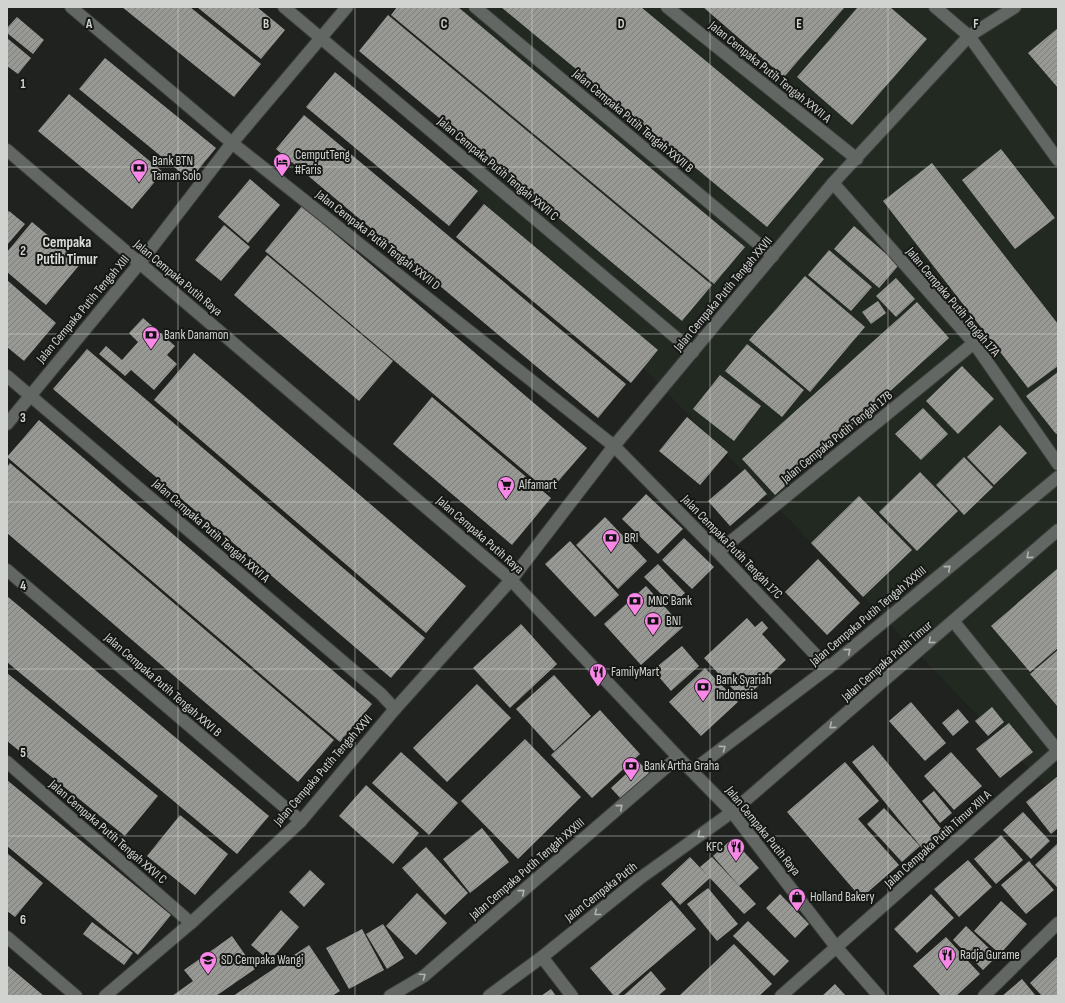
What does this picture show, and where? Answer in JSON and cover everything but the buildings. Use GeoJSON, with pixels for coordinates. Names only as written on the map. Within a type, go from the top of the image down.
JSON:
{"type":"FeatureCollection","features":[{"type":"Feature","properties":{"kind":"street","name":"Jalan Cempaka Putih Tengah XXVII D"},"geometry":{"type":"LineString","coordinates":[[71,7],[232,143],[614,446]]}},
{"type":"Feature","properties":{"kind":"street","name":"Jalan Cempaka Putih Tengah XXVII C"},"geometry":{"type":"LineString","coordinates":[[284,7],[693,352]]}},
{"type":"Feature","properties":{"kind":"street","name":"Jalan Cempaka Putih Tengah XIII"},"geometry":{"type":"LineString","coordinates":[[7,424],[139,264],[232,143],[347,7]]}},
{"type":"Feature","properties":{"kind":"street","name":"Jalan Cempaka Putih Tengah XXVII B"},"geometry":{"type":"LineString","coordinates":[[475,7],[773,256]]}},
{"type":"Feature","properties":{"kind":"street","name":"Jalan Cempaka Putih Tengah XXVII A"},"geometry":{"type":"LineString","coordinates":[[667,7],[857,160]]}},
{"type":"Feature","properties":{"kind":"street"},"geometry":{"type":"LineString","coordinates":[[934,7],[969,36],[1058,160]]}},
{"type":"Feature","properties":{"kind":"street","name":"Jalan Cempaka Putih Tengah XXVII"},"geometry":{"type":"LineString","coordinates":[[511,580],[614,446],[834,184],[969,36],[1015,7]]}},
{"type":"Feature","properties":{"kind":"street","name":"Jalan Cempaka Putih Raya"},"geometry":{"type":"LineString","coordinates":[[7,150],[511,580],[694,774],[729,809],[837,948],[879,996]]}},
{"type":"Feature","properties":{"kind":"street","name":"Jalan Cempaka Putih Tengah 17A"},"geometry":{"type":"LineString","coordinates":[[834,184],[974,343],[1058,464]]}},
{"type":"Feature","properties":{"kind":"street","name":"Jalan Cempaka Putih Tengah 17B"},"geometry":{"type":"LineString","coordinates":[[718,552],[974,343]]}},
{"type":"Feature","properties":{"kind":"street","name":"Jalan Cempaka Putih Tengah XXVI A"},"geometry":{"type":"LineString","coordinates":[[7,376],[375,689],[395,709]]}},
{"type":"Feature","properties":{"kind":"street","name":"Jalan Cempaka Putih Tengah 17C"},"geometry":{"type":"LineString","coordinates":[[614,446],[718,552],[828,668]]}},
{"type":"Feature","properties":{"kind":"street","name":"Jalan Cempaka Putih Tengah XXXIII"},"geometry":{"type":"LineString","coordinates":[[694,774],[828,668],[1058,477]]}},
{"type":"Feature","properties":{"kind":"street","name":"Jalan Cempaka Putih Timur"},"geometry":{"type":"LineString","coordinates":[[729,809],[954,622],[1058,530]]}},
{"type":"Feature","properties":{"kind":"street","name":"Jalan Cempaka Putih Tengah XXVI B"},"geometry":{"type":"LineString","coordinates":[[7,570],[301,821]]}},
{"type":"Feature","properties":{"kind":"street","name":"Jalan Cempaka Putih Tengah XXVI"},"geometry":{"type":"LineString","coordinates":[[106,996],[191,923],[301,821],[395,709],[511,580]]}},
{"type":"Feature","properties":{"kind":"street"},"geometry":{"type":"LineString","coordinates":[[954,622],[1058,751]]}},
{"type":"Feature","properties":{"kind":"street","name":"Jalan Cempaka Putih Timur XIII A"},"geometry":{"type":"LineString","coordinates":[[781,996],[1058,751]]}},
{"type":"Feature","properties":{"kind":"street","name":"Jalan Cempaka Putih Tengah XXXIII"},"geometry":{"type":"LineString","coordinates":[[390,996],[424,976],[678,757]]}},
{"type":"Feature","properties":{"kind":"street","name":"Jalan Cempaka Putih Tengah XXVI C"},"geometry":{"type":"LineString","coordinates":[[7,762],[191,923]]}},
{"type":"Feature","properties":{"kind":"street","name":"Jalan Cempaka Putih"},"geometry":{"type":"LineString","coordinates":[[489,996],[542,957],[639,878],[729,809]]}},
{"type":"Feature","properties":{"kind":"street"},"geometry":{"type":"LineString","coordinates":[[984,996],[1058,923]]}},
{"type":"Feature","properties":{"kind":"street"},"geometry":{"type":"LineString","coordinates":[[7,937],[76,996]]}},
{"type":"Feature","properties":{"kind":"street"},"geometry":{"type":"LineString","coordinates":[[542,957],[572,996]]}},
{"type":"Feature","properties":{"kind":"shaded area"},"geometry":{"type":"Polygon","coordinates":[[[451,7],[1058,7],[1058,799],[473,191],[451,7]]]}},
{"type":"Feature","properties":{"kind":"place","name":"CemputTeng #Faris"},"geometry":{"type":"Point","coordinates":[282,177]}},
{"type":"Feature","properties":{"kind":"place","name":"Bank BTN Taman Solo"},"geometry":{"type":"Point","coordinates":[139,183]}},
{"type":"Feature","properties":{"kind":"place","name":"Bank Danamon"},"geometry":{"type":"Point","coordinates":[151,350]}},
{"type":"Feature","properties":{"kind":"place","name":"Alfamart"},"geometry":{"type":"Point","coordinates":[506,500]}},
{"type":"Feature","properties":{"kind":"place","name":"BRI"},"geometry":{"type":"Point","coordinates":[611,553]}},
{"type":"Feature","properties":{"kind":"place","name":"MNC Bank"},"geometry":{"type":"Point","coordinates":[635,616]}},
{"type":"Feature","properties":{"kind":"place","name":"BNI"},"geometry":{"type":"Point","coordinates":[653,636]}},
{"type":"Feature","properties":{"kind":"place","name":"FamilyMart"},"geometry":{"type":"Point","coordinates":[598,687]}},
{"type":"Feature","properties":{"kind":"place","name":"Bank Syariah Indonesia"},"geometry":{"type":"Point","coordinates":[703,702]}},
{"type":"Feature","properties":{"kind":"place","name":"Bank Artha Graha"},"geometry":{"type":"Point","coordinates":[631,781]}},
{"type":"Feature","properties":{"kind":"place","name":"KFC"},"geometry":{"type":"Point","coordinates":[736,862]}},
{"type":"Feature","properties":{"kind":"place","name":"Holland Bakery"},"geometry":{"type":"Point","coordinates":[797,912]}},
{"type":"Feature","properties":{"kind":"place","name":"Radja Gurame"},"geometry":{"type":"Point","coordinates":[947,970]}},
{"type":"Feature","properties":{"kind":"place","name":"SD Cempaka Wangi"},"geometry":{"type":"Point","coordinates":[208,975]}},
{"type":"Feature","properties":{"kind":"district","name":"Cempaka Putih Timur"},"geometry":{"type":"Point","coordinates":[67,250]}}]}
